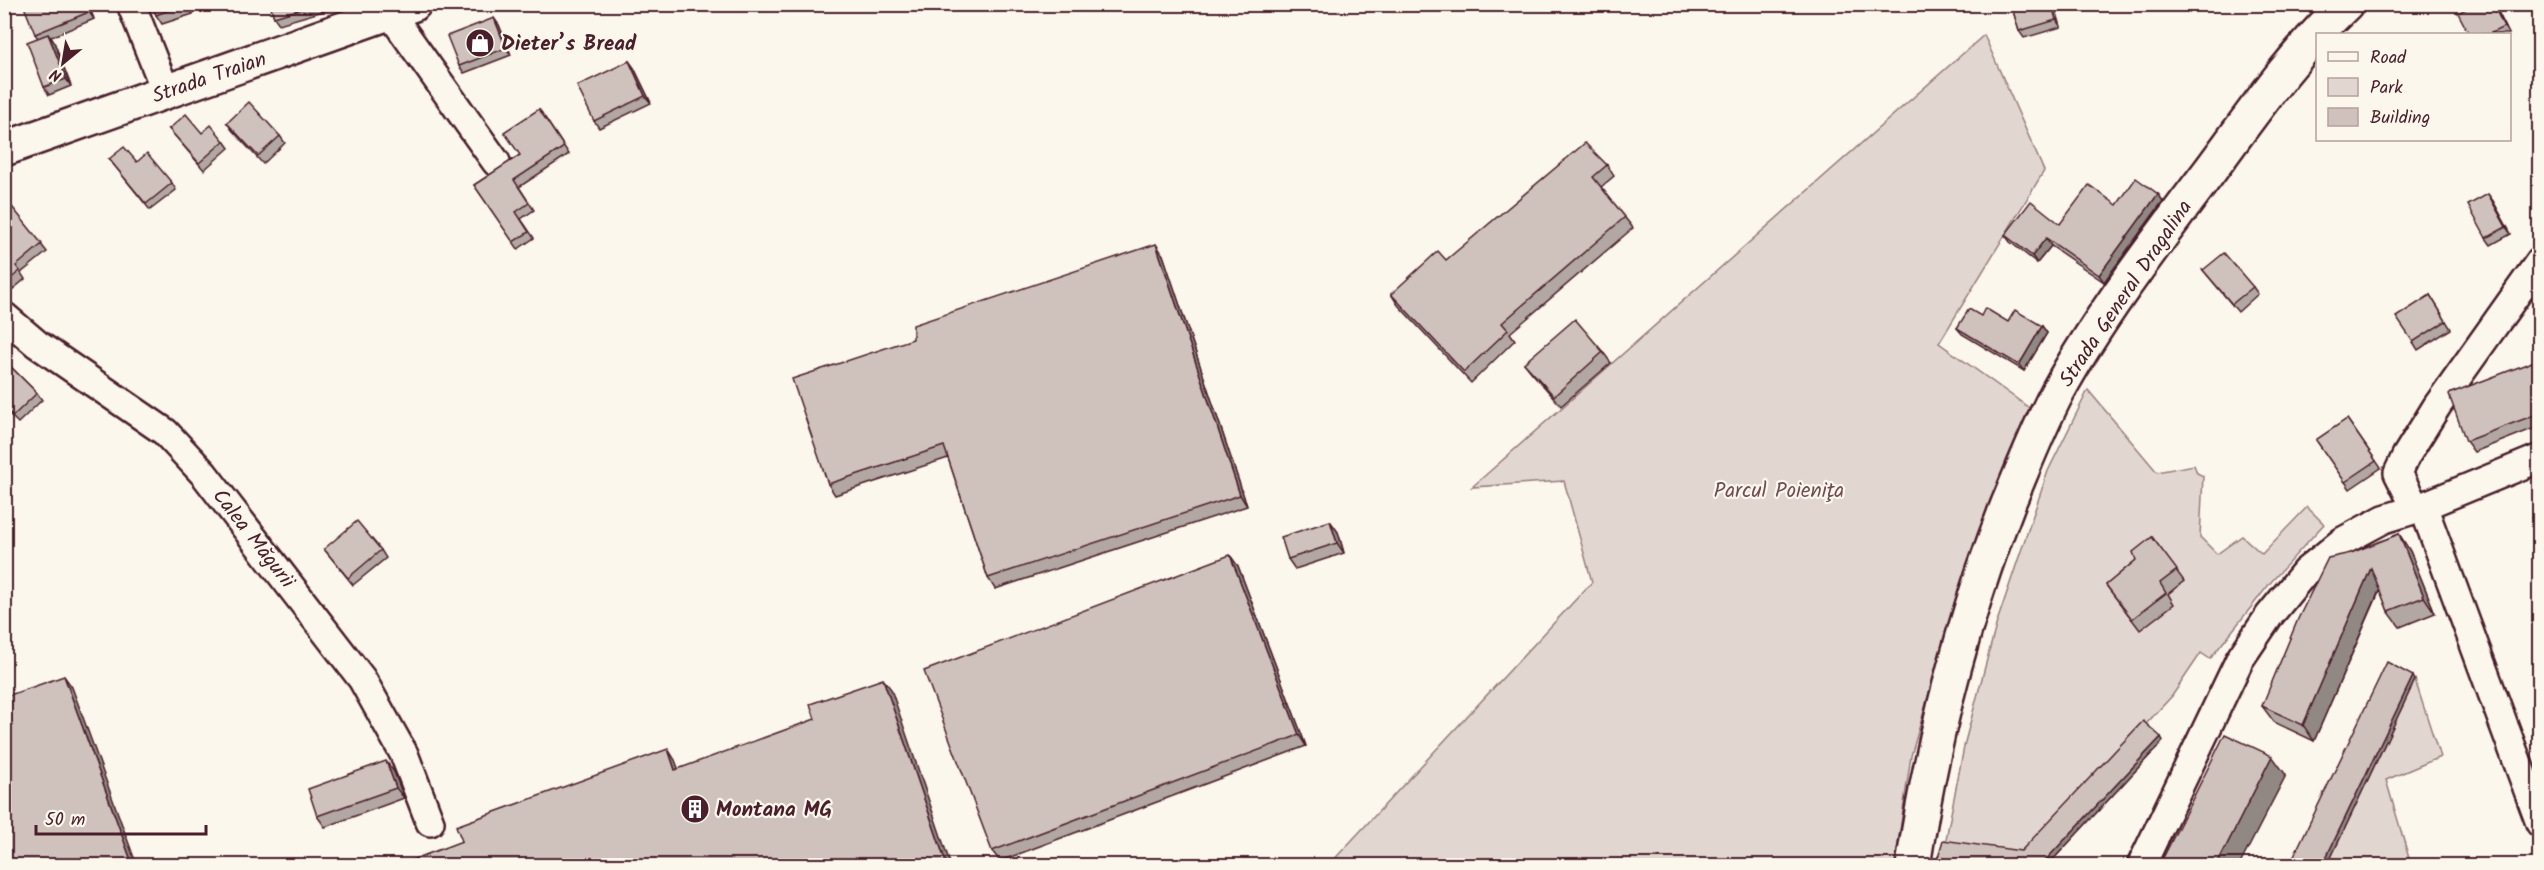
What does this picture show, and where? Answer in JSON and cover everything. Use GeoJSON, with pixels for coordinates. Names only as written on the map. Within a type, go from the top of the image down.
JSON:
{"type":"FeatureCollection","features":[{"type":"Feature","properties":{"kind":"main road","name":"Strada General Dragalina"},"geometry":{"type":"LineString","coordinates":[[2319,33],[2346,4]]}},
{"type":"Feature","properties":{"kind":"main road","name":"Strada Traian"},"geometry":{"type":"LineString","coordinates":[[4,149],[402,9]]}},
{"type":"Feature","properties":{"kind":"main road","name":"Strada General Dragalina"},"geometry":{"type":"LineString","coordinates":[[1913,866],[1923,800],[1945,701],[1970,609],[2028,455],[2058,391],[2138,268],[2282,74],[2316,37]]}},
{"type":"Feature","properties":{"kind":"street"},"geometry":{"type":"LineString","coordinates":[[131,4],[166,92]]}},
{"type":"Feature","properties":{"kind":"street"},"geometry":{"type":"LineString","coordinates":[[402,9],[496,162]]}},
{"type":"Feature","properties":{"kind":"street"},"geometry":{"type":"LineString","coordinates":[[2540,261],[2437,406],[2398,473],[2420,508],[2540,823]]}},
{"type":"Feature","properties":{"kind":"street","name":"Calea Măgurii"},"geometry":{"type":"LineString","coordinates":[[4,316],[38,344],[165,432],[204,474],[362,679],[404,754],[430,822]]}},
{"type":"Feature","properties":{"kind":"street"},"geometry":{"type":"LineString","coordinates":[[2140,866],[2240,659],[2269,616],[2305,572],[2343,541],[2384,519],[2420,508],[2540,458]]}},
{"type":"Feature","properties":{"kind":"green space","name":"Parcul Poieniţa"},"geometry":{"type":"Polygon","coordinates":[[[1984,35],[2044,171],[1939,343],[2032,410],[1959,590],[1911,756],[1895,865],[1328,866],[1592,582],[1564,481],[1472,487],[1984,35]]]}},
{"type":"Feature","properties":{"kind":"green space"},"geometry":{"type":"Polygon","coordinates":[[[2088,390],[2157,472],[2194,465],[2197,473],[2203,476],[2200,537],[2217,554],[2242,536],[2262,554],[2307,507],[2324,524],[2271,582],[2210,659],[2201,653],[2172,696],[2024,855],[1945,844],[1965,742],[1997,622],[2048,471],[2088,390]]]}},
{"type":"Feature","properties":{"kind":"green space"},"geometry":{"type":"Polygon","coordinates":[[[2415,680],[2440,757],[2386,780],[2411,865],[2327,866],[2415,680]]]}},
{"type":"Feature","properties":{"kind":"building"},"geometry":{"type":"Polygon","coordinates":[[[23,4],[86,4],[89,12],[35,34],[23,4]]]}},
{"type":"Feature","properties":{"kind":"building"},"geometry":{"type":"Polygon","coordinates":[[[152,4],[186,4],[156,15],[152,4]]]}},
{"type":"Feature","properties":{"kind":"building"},"geometry":{"type":"Polygon","coordinates":[[[270,4],[318,4],[274,17],[270,4]]]}},
{"type":"Feature","properties":{"kind":"building"},"geometry":{"type":"Polygon","coordinates":[[[2011,4],[2052,4],[2056,20],[2019,31],[2011,4]]]}},
{"type":"Feature","properties":{"kind":"building"},"geometry":{"type":"Polygon","coordinates":[[[2475,4],[2493,4],[2504,27],[2491,33],[2468,33],[2458,13],[2475,4]]]}},
{"type":"Feature","properties":{"kind":"building"},"geometry":{"type":"Polygon","coordinates":[[[494,18],[506,48],[459,66],[447,36],[494,18]]]}},
{"type":"Feature","properties":{"kind":"building"},"geometry":{"type":"Polygon","coordinates":[[[48,34],[66,79],[44,87],[27,42],[48,34]]]}},
{"type":"Feature","properties":{"kind":"building"},"geometry":{"type":"Polygon","coordinates":[[[2540,56],[2540,67],[2535,59],[2540,56]]]}},
{"type":"Feature","properties":{"kind":"building"},"geometry":{"type":"Polygon","coordinates":[[[629,61],[645,96],[594,121],[577,86],[629,61]]]}},
{"type":"Feature","properties":{"kind":"building"},"geometry":{"type":"Polygon","coordinates":[[[249,102],[280,136],[258,156],[227,123],[249,102]]]}},
{"type":"Feature","properties":{"kind":"building"},"geometry":{"type":"Polygon","coordinates":[[[539,109],[564,147],[514,180],[529,203],[516,212],[529,232],[513,242],[474,185],[520,155],[504,132],[539,109]]]}},
{"type":"Feature","properties":{"kind":"building"},"geometry":{"type":"Polygon","coordinates":[[[186,114],[202,133],[211,125],[224,141],[199,163],[169,129],[186,114]]]}},
{"type":"Feature","properties":{"kind":"building"},"geometry":{"type":"Polygon","coordinates":[[[1585,143],[1607,165],[1593,177],[1625,217],[1502,323],[1508,330],[1464,372],[1391,294],[1438,251],[1446,260],[1585,143]]]}},
{"type":"Feature","properties":{"kind":"building"},"geometry":{"type":"Polygon","coordinates":[[[124,147],[137,162],[147,153],[172,183],[146,204],[109,159],[124,147]]]}},
{"type":"Feature","properties":{"kind":"building"},"geometry":{"type":"Polygon","coordinates":[[[2136,178],[2158,194],[2099,275],[2046,238],[2032,256],[2005,235],[2031,201],[2060,224],[2089,185],[2117,205],[2136,178]]]}},
{"type":"Feature","properties":{"kind":"building"},"geometry":{"type":"Polygon","coordinates":[[[2488,194],[2506,227],[2486,238],[2468,205],[2488,194]]]}},
{"type":"Feature","properties":{"kind":"building"},"geometry":{"type":"Polygon","coordinates":[[[4,197],[42,244],[16,266],[20,271],[4,284],[4,197]]]}},
{"type":"Feature","properties":{"kind":"building"},"geometry":{"type":"Polygon","coordinates":[[[1156,244],[1240,495],[988,578],[944,446],[828,484],[792,379],[913,339],[913,325],[1156,244]]]}},
{"type":"Feature","properties":{"kind":"building"},"geometry":{"type":"Polygon","coordinates":[[[2224,253],[2253,287],[2232,304],[2203,270],[2224,253]]]}},
{"type":"Feature","properties":{"kind":"building"},"geometry":{"type":"Polygon","coordinates":[[[2430,295],[2446,321],[2413,342],[2396,317],[2430,295]]]}},
{"type":"Feature","properties":{"kind":"building"},"geometry":{"type":"Polygon","coordinates":[[[1985,308],[2008,322],[2015,310],[2042,326],[2019,365],[1957,328],[1969,309],[1981,316],[1985,308]]]}},
{"type":"Feature","properties":{"kind":"building"},"geometry":{"type":"Polygon","coordinates":[[[1575,319],[1603,352],[1554,396],[1524,363],[1575,319]]]}},
{"type":"Feature","properties":{"kind":"building"},"geometry":{"type":"Polygon","coordinates":[[[4,360],[37,393],[13,416],[4,407],[4,360]]]}},
{"type":"Feature","properties":{"kind":"building"},"geometry":{"type":"Polygon","coordinates":[[[2532,362],[2540,382],[2540,413],[2466,441],[2449,395],[2532,362]]]}},
{"type":"Feature","properties":{"kind":"building"},"geometry":{"type":"Polygon","coordinates":[[[2347,419],[2376,461],[2345,482],[2316,440],[2347,419]]]}},
{"type":"Feature","properties":{"kind":"building"},"geometry":{"type":"Polygon","coordinates":[[[357,521],[381,550],[348,578],[324,549],[357,521]]]}},
{"type":"Feature","properties":{"kind":"building"},"geometry":{"type":"Polygon","coordinates":[[[1330,521],[1337,543],[1288,559],[1281,537],[1330,521]]]}},
{"type":"Feature","properties":{"kind":"building"},"geometry":{"type":"Polygon","coordinates":[[[2399,534],[2424,597],[2388,611],[2371,568],[2303,725],[2262,706],[2298,619],[2328,558],[2351,553],[2399,534]]]}},
{"type":"Feature","properties":{"kind":"building"},"geometry":{"type":"Polygon","coordinates":[[[2152,537],[2177,570],[2160,583],[2166,593],[2132,619],[2106,585],[2136,560],[2133,552],[2152,537]]]}},
{"type":"Feature","properties":{"kind":"building"},"geometry":{"type":"Polygon","coordinates":[[[1230,555],[1299,735],[992,851],[924,671],[1230,555]]]}},
{"type":"Feature","properties":{"kind":"building"},"geometry":{"type":"Polygon","coordinates":[[[2387,662],[2413,676],[2322,866],[2289,866],[2387,662]]]}},
{"type":"Feature","properties":{"kind":"building"},"geometry":{"type":"Polygon","coordinates":[[[64,676],[133,866],[4,866],[4,697],[64,676]]]}},
{"type":"Feature","properties":{"kind":"building","name":"Montana MG"},"geometry":{"type":"Polygon","coordinates":[[[883,679],[947,866],[396,866],[462,841],[456,826],[668,749],[675,770],[815,719],[810,704],[883,679]]]}},
{"type":"Feature","properties":{"kind":"building"},"geometry":{"type":"Polygon","coordinates":[[[2143,721],[2161,737],[2040,866],[1973,866],[1938,857],[1943,840],[2021,851],[2143,721]]]}},
{"type":"Feature","properties":{"kind":"building"},"geometry":{"type":"Polygon","coordinates":[[[2225,734],[2272,756],[2216,866],[2159,866],[2225,734]]]}},
{"type":"Feature","properties":{"kind":"building"},"geometry":{"type":"Polygon","coordinates":[[[386,761],[396,788],[317,816],[308,789],[386,761]]]}},
{"type":"Feature","properties":{"kind":"place","name":"Dieter’s Bread"},"geometry":{"type":"Point","coordinates":[480,43]}},
{"type":"Feature","properties":{"kind":"place","name":"Montana MG"},"geometry":{"type":"Point","coordinates":[695,809]}}]}
